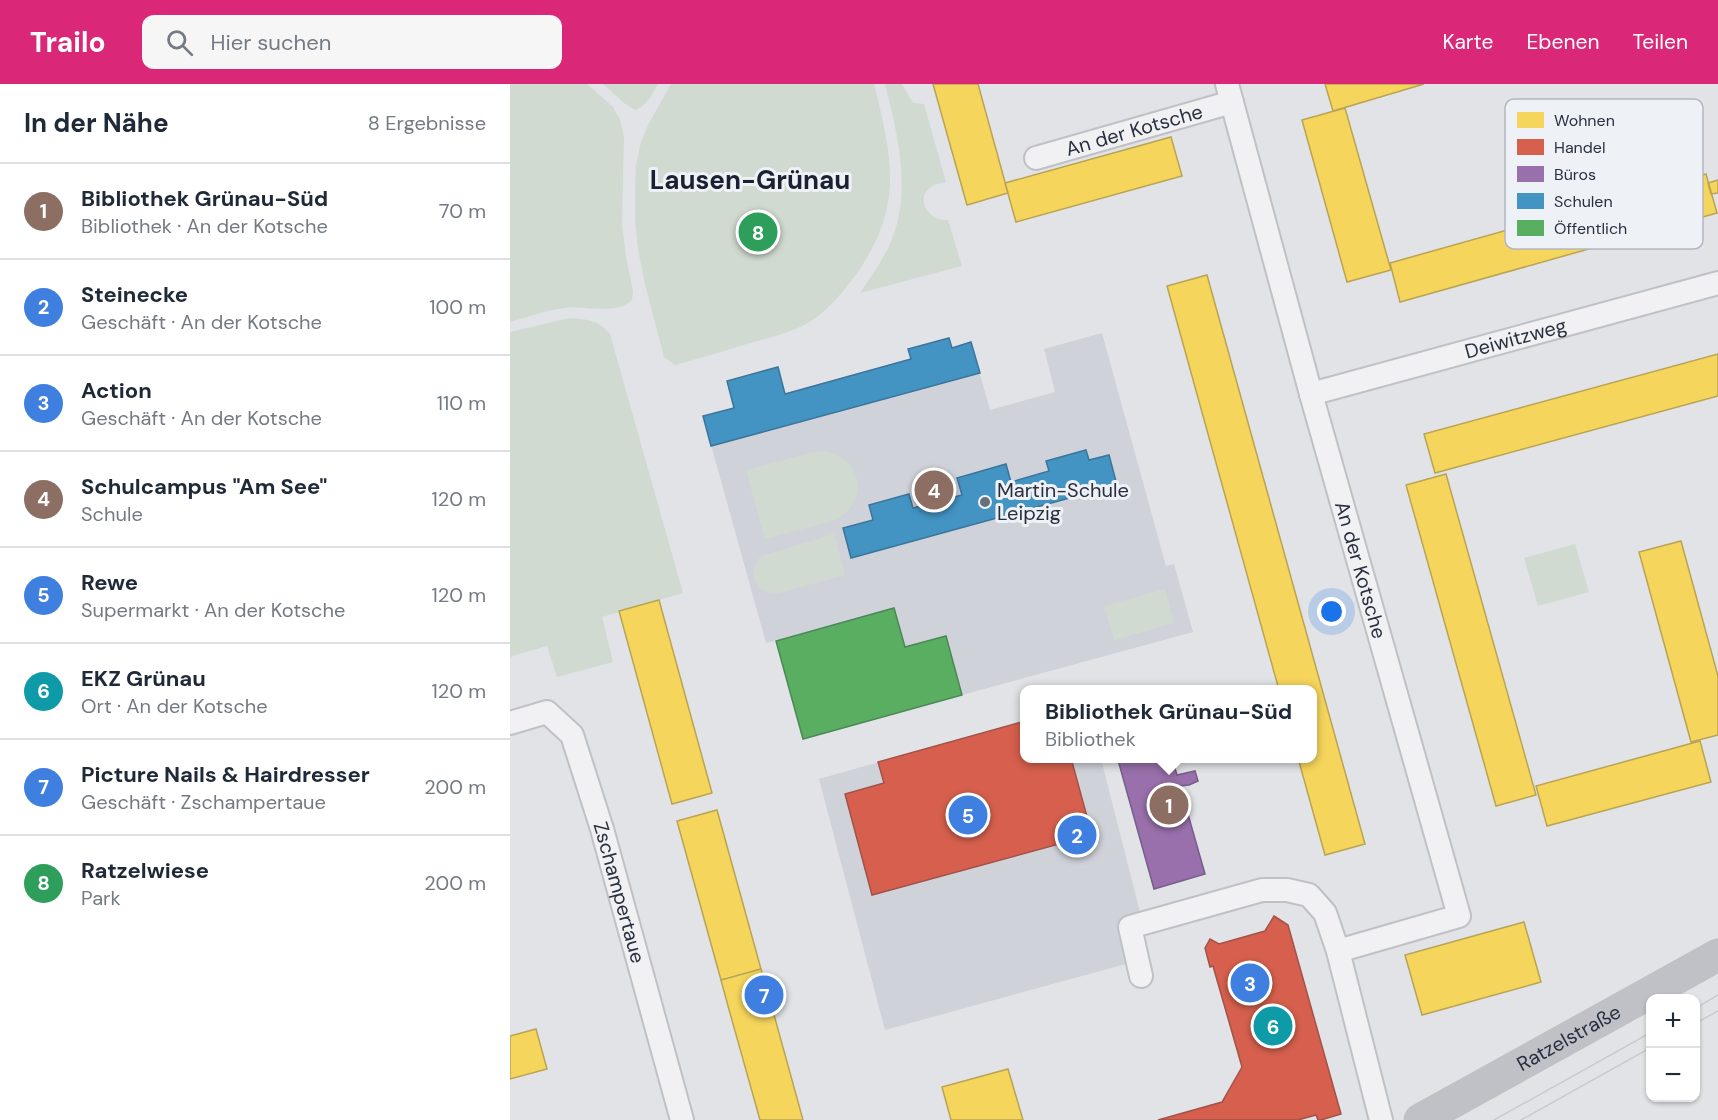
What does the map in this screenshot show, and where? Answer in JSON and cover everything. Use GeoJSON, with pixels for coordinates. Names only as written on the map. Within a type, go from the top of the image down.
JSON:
{"type":"FeatureCollection","features":[{"type":"Feature","properties":{"kind":"main road","name":"Ratzelstraße"},"geometry":{"type":"LineString","coordinates":[[1420,1120],[1718,955]]}},
{"type":"Feature","properties":{"kind":"street","name":"An der Kotsche"},"geometry":{"type":"LineString","coordinates":[[1036,158],[1229,93],[1311,394],[1459,916],[1338,951]]}},
{"type":"Feature","properties":{"kind":"street","name":"Deiwitzweg"},"geometry":{"type":"LineString","coordinates":[[1311,394],[1718,283]]}},
{"type":"Feature","properties":{"kind":"street","name":"Zschampertaue"},"geometry":{"type":"LineString","coordinates":[[510,723],[547,712],[572,735],[602,829],[682,1120]]}},
{"type":"Feature","properties":{"kind":"street"},"geometry":{"type":"LineString","coordinates":[[1141,976],[1130,927],[1262,890],[1287,890],[1309,895],[1325,913],[1338,951],[1381,1120]]}},
{"type":"Feature","properties":{"kind":"shaded area"},"geometry":{"type":"Polygon","coordinates":[[[510,84],[587,84],[613,107],[620,120],[624,136],[622,224],[633,291],[632,300],[625,305],[609,309],[573,307],[558,309],[510,322],[510,84]]]}},
{"type":"Feature","properties":{"kind":"shaded area"},"geometry":{"type":"Polygon","coordinates":[[[603,84],[658,84],[646,103],[635,110],[603,84]]]}},
{"type":"Feature","properties":{"kind":"shaded area"},"geometry":{"type":"Polygon","coordinates":[[[671,84],[874,84],[886,137],[890,183],[888,205],[871,251],[850,283],[833,303],[806,324],[786,333],[675,365],[664,357],[644,280],[635,221],[636,165],[641,142],[671,84]]]}},
{"type":"Feature","properties":{"kind":"shaded area"},"geometry":{"type":"Polygon","coordinates":[[[885,84],[902,84],[913,103],[924,104],[946,182],[931,187],[926,192],[924,203],[930,214],[941,220],[948,220],[962,266],[860,293],[889,246],[900,206],[901,165],[885,84]]]}},
{"type":"Feature","properties":{"kind":"shaded area"},"geometry":{"type":"Polygon","coordinates":[[[570,318],[596,323],[610,334],[683,593],[602,617],[613,662],[557,677],[547,646],[512,656],[510,660],[510,332],[570,318]]]}},
{"type":"Feature","properties":{"kind":"shaded area"},"geometry":{"type":"Polygon","coordinates":[[[1102,333],[1166,566],[1174,564],[1193,632],[962,695],[946,636],[905,647],[894,608],[766,643],[703,416],[971,342],[990,410],[1055,392],[1044,349],[1102,333]]]}},
{"type":"Feature","properties":{"kind":"shaded area"},"geometry":{"type":"Polygon","coordinates":[[[825,451],[848,463],[855,473],[858,483],[853,505],[832,521],[765,539],[746,470],[825,451]]]}},
{"type":"Feature","properties":{"kind":"shaded area"},"geometry":{"type":"Polygon","coordinates":[[[834,534],[845,575],[779,593],[764,591],[755,582],[754,570],[761,556],[834,534]]]}},
{"type":"Feature","properties":{"kind":"shaded area"},"geometry":{"type":"Polygon","coordinates":[[[1575,544],[1589,592],[1538,606],[1524,558],[1575,544]]]}},
{"type":"Feature","properties":{"kind":"shaded area"},"geometry":{"type":"Polygon","coordinates":[[[1165,589],[1174,623],[1114,640],[1104,606],[1165,589]]]}},
{"type":"Feature","properties":{"kind":"shaded area"},"geometry":{"type":"Polygon","coordinates":[[[1020,722],[1020,763],[1102,763],[1140,912],[1118,927],[1126,964],[885,1030],[819,779],[1020,722]]]}},
{"type":"Feature","properties":{"kind":"building: Wohnen"},"geometry":{"type":"Polygon","coordinates":[[[933,84],[978,84],[1008,193],[967,205],[933,84]]]}},
{"type":"Feature","properties":{"kind":"building: Wohnen"},"geometry":{"type":"Polygon","coordinates":[[[1325,84],[1424,84],[1333,111],[1325,84]]]}},
{"type":"Feature","properties":{"kind":"building: Wohnen"},"geometry":{"type":"Polygon","coordinates":[[[1345,108],[1391,270],[1347,282],[1302,120],[1345,108]]]}},
{"type":"Feature","properties":{"kind":"building: Wohnen"},"geometry":{"type":"Polygon","coordinates":[[[1171,137],[1182,176],[1016,222],[1005,183],[1171,137]]]}},
{"type":"Feature","properties":{"kind":"building: Wohnen"},"geometry":{"type":"Polygon","coordinates":[[[1706,174],[1717,213],[1703,217],[1703,175],[1706,174]]]}},
{"type":"Feature","properties":{"kind":"building: Wohnen"},"geometry":{"type":"Polygon","coordinates":[[[1718,180],[1718,193],[1711,194],[1708,183],[1718,180]]]}},
{"type":"Feature","properties":{"kind":"building: Wohnen"},"geometry":{"type":"Polygon","coordinates":[[[1505,231],[1505,249],[1589,249],[1400,302],[1390,263],[1505,231]]]}},
{"type":"Feature","properties":{"kind":"building: Wohnen"},"geometry":{"type":"Polygon","coordinates":[[[1207,275],[1365,844],[1325,855],[1299,763],[1317,763],[1317,685],[1278,685],[1167,286],[1207,275]]]}},
{"type":"Feature","properties":{"kind":"building: Wohnen"},"geometry":{"type":"Polygon","coordinates":[[[1718,354],[1718,396],[1435,473],[1424,434],[1718,354]]]}},
{"type":"Feature","properties":{"kind":"building: Wohnen"},"geometry":{"type":"Polygon","coordinates":[[[1446,474],[1536,795],[1496,806],[1406,485],[1446,474]]]}},
{"type":"Feature","properties":{"kind":"building: Wohnen"},"geometry":{"type":"Polygon","coordinates":[[[1681,541],[1718,676],[1718,735],[1691,742],[1639,552],[1681,541]]]}},
{"type":"Feature","properties":{"kind":"building: Wohnen"},"geometry":{"type":"Polygon","coordinates":[[[659,600],[712,793],[672,804],[619,611],[659,600]]]}},
{"type":"Feature","properties":{"kind":"building: Wohnen"},"geometry":{"type":"Polygon","coordinates":[[[1700,741],[1711,782],[1547,826],[1536,786],[1700,741]]]}},
{"type":"Feature","properties":{"kind":"building: Wohnen"},"geometry":{"type":"Polygon","coordinates":[[[717,810],[761,969],[721,980],[677,821],[717,810]]]}},
{"type":"Feature","properties":{"kind":"building: Wohnen"},"geometry":{"type":"Polygon","coordinates":[[[1524,922],[1541,982],[1422,1015],[1405,955],[1524,922]]]}},
{"type":"Feature","properties":{"kind":"building: Wohnen"},"geometry":{"type":"Polygon","coordinates":[[[761,969],[803,1120],[760,1120],[728,1006],[721,980],[761,969]]]}},
{"type":"Feature","properties":{"kind":"building: Wohnen"},"geometry":{"type":"Polygon","coordinates":[[[536,1029],[547,1069],[510,1079],[510,1036],[536,1029]]]}},
{"type":"Feature","properties":{"kind":"building: Wohnen"},"geometry":{"type":"Polygon","coordinates":[[[1008,1069],[1023,1120],[951,1120],[942,1087],[1008,1069]]]}},
{"type":"Feature","properties":{"kind":"building: Handel"},"geometry":{"type":"Polygon","coordinates":[[[1020,722],[1020,763],[1072,763],[1092,835],[872,895],[845,794],[884,783],[878,762],[1020,722]]]}},
{"type":"Feature","properties":{"kind":"building: Handel"},"geometry":{"type":"Polygon","coordinates":[[[1274,916],[1288,925],[1341,1114],[1321,1120],[1318,1120],[1316,1115],[1298,1120],[1158,1120],[1222,1102],[1242,1067],[1213,966],[1210,967],[1205,948],[1210,939],[1219,944],[1265,931],[1274,916]]]}},
{"type":"Feature","properties":{"kind":"building: Büros"},"geometry":{"type":"Polygon","coordinates":[[[1119,763],[1173,763],[1177,775],[1195,771],[1198,781],[1180,786],[1205,874],[1154,889],[1119,763]]]}},
{"type":"Feature","properties":{"kind":"building: Schulen"},"geometry":{"type":"Polygon","coordinates":[[[949,338],[952,348],[971,342],[980,373],[711,446],[703,416],[734,408],[727,381],[778,367],[785,394],[911,359],[908,349],[949,338]]]}},
{"type":"Feature","properties":{"kind":"building: Schulen"},"geometry":{"type":"Polygon","coordinates":[[[1086,450],[1089,460],[1109,455],[1117,485],[851,558],[843,528],[873,520],[869,505],[909,494],[913,508],[962,495],[957,478],[1006,464],[1011,482],[1049,471],[1046,461],[1086,450]]]}},
{"type":"Feature","properties":{"kind":"building: Öffentlich"},"geometry":{"type":"Polygon","coordinates":[[[894,608],[905,647],[946,636],[962,695],[803,739],[776,641],[894,608]]]}},
{"type":"Feature","properties":{"kind":"tram line"},"geometry":{"type":"LineString","coordinates":[[1700,1006],[1718,995]]}},
{"type":"Feature","properties":{"kind":"tram line"},"geometry":{"type":"LineString","coordinates":[[1700,1021],[1718,1011]]}},
{"type":"Feature","properties":{"kind":"tram line"},"geometry":{"type":"LineString","coordinates":[[1494,1120],[1646,1035]]}},
{"type":"Feature","properties":{"kind":"tram line"},"geometry":{"type":"LineString","coordinates":[[1521,1120],[1646,1050]]}},
{"type":"Feature","properties":{"kind":"place","name":"Ratzelwiese"},"geometry":{"type":"Point","coordinates":[758,232]}},
{"type":"Feature","properties":{"kind":"place","name":"Schulcampus \"Am See\""},"geometry":{"type":"Point","coordinates":[934,490]}},
{"type":"Feature","properties":{"kind":"place","name":"Martin-Schule Leipzig"},"geometry":{"type":"Point","coordinates":[985,502]}},
{"type":"Feature","properties":{"kind":"place","name":"Bibliothek Grünau-Süd"},"geometry":{"type":"Point","coordinates":[1169,805]}},
{"type":"Feature","properties":{"kind":"place","name":"Rewe"},"geometry":{"type":"Point","coordinates":[968,815]}},
{"type":"Feature","properties":{"kind":"place","name":"Steinecke"},"geometry":{"type":"Point","coordinates":[1077,835]}},
{"type":"Feature","properties":{"kind":"place","name":"Action"},"geometry":{"type":"Point","coordinates":[1250,983]}},
{"type":"Feature","properties":{"kind":"place","name":"Picture Nails & Hairdresser"},"geometry":{"type":"Point","coordinates":[764,995]}},
{"type":"Feature","properties":{"kind":"place","name":"EKZ Grünau"},"geometry":{"type":"Point","coordinates":[1273,1026]}},
{"type":"Feature","properties":{"kind":"district","name":"Lausen-Grünau"},"geometry":{"type":"Point","coordinates":[750,180]}}]}
